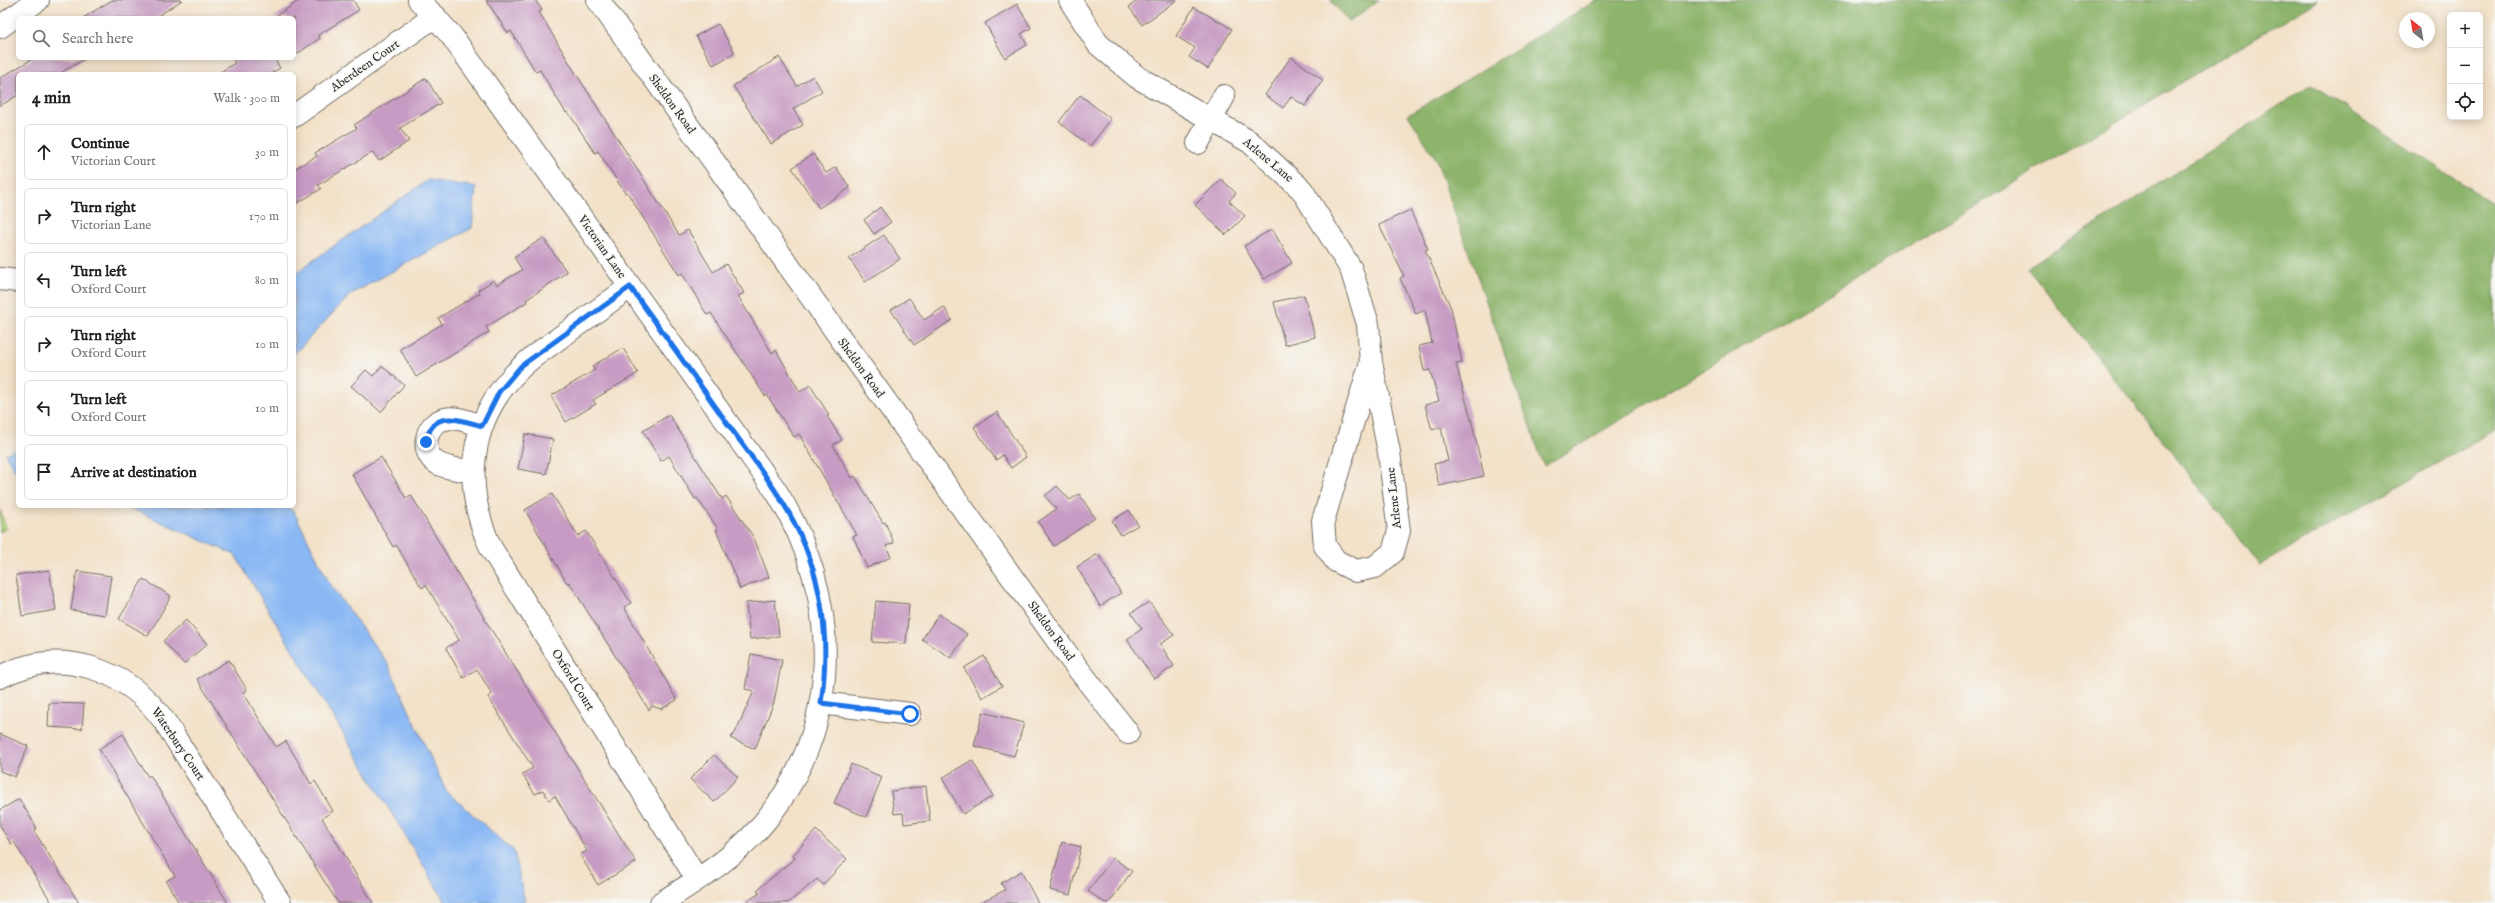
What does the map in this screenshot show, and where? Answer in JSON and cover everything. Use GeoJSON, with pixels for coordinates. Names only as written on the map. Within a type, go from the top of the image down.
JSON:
{"type":"FeatureCollection","features":[{"type":"Feature","properties":{"kind":"street"},"geometry":{"type":"LineString","coordinates":[[0,27],[38,0]]}},
{"type":"Feature","properties":{"kind":"street","name":"Victorian Lane"},"geometry":{"type":"LineString","coordinates":[[419,0],[451,35],[776,491],[800,534],[816,581],[824,614],[826,659],[821,703],[805,756],[780,802],[746,842],[697,879],[661,903]]}},
{"type":"Feature","properties":{"kind":"street","name":"Sheldon Road"},"geometry":{"type":"LineString","coordinates":[[598,0],[1072,661],[1128,733]]}},
{"type":"Feature","properties":{"kind":"street","name":"Arlene Lane"},"geometry":{"type":"LineString","coordinates":[[1070,0],[1098,44],[1137,77],[1250,142],[1302,190],[1351,269],[1368,324],[1372,362],[1389,452],[1399,531],[1393,552],[1375,567],[1356,571],[1336,561],[1325,546],[1324,521],[1372,362]]}},
{"type":"Feature","properties":{"kind":"street","name":"Aberdeen Court"},"geometry":{"type":"LineString","coordinates":[[296,115],[435,16]]}},
{"type":"Feature","properties":{"kind":"street"},"geometry":{"type":"LineString","coordinates":[[1198,143],[1224,96]]}},
{"type":"Feature","properties":{"kind":"street"},"geometry":{"type":"LineString","coordinates":[[0,279],[16,281]]}},
{"type":"Feature","properties":{"kind":"street","name":"Oxford Court"},"geometry":{"type":"LineString","coordinates":[[630,287],[521,366],[499,392],[482,426],[476,446],[473,472],[477,511],[491,548],[697,879]]}},
{"type":"Feature","properties":{"kind":"street"},"geometry":{"type":"LineString","coordinates":[[473,472],[442,465],[434,461],[429,454],[426,442],[428,433],[434,424],[445,419],[456,419],[482,426]]}},
{"type":"Feature","properties":{"kind":"street","name":"Waterbury Court"},"geometry":{"type":"LineString","coordinates":[[0,677],[28,666],[55,663],[81,665],[114,676],[138,691],[153,705],[165,722],[280,903]]}},
{"type":"Feature","properties":{"kind":"street"},"geometry":{"type":"LineString","coordinates":[[821,703],[910,714]]}},
{"type":"Feature","properties":{"kind":"green space"},"geometry":{"type":"Polygon","coordinates":[[[1330,0],[1379,0],[1349,22],[1330,0]]]}},
{"type":"Feature","properties":{"kind":"green space"},"geometry":{"type":"Polygon","coordinates":[[[1597,0],[2318,0],[1544,466],[1436,159],[1408,115],[1597,0]]]}},
{"type":"Feature","properties":{"kind":"green space"},"geometry":{"type":"Polygon","coordinates":[[[2311,85],[2495,205],[2495,430],[2260,565],[2028,268],[2311,85]]]}},
{"type":"Feature","properties":{"kind":"green space"},"geometry":{"type":"Polygon","coordinates":[[[0,510],[6,528],[0,532],[0,510]]]}},
{"type":"Feature","properties":{"kind":"water"},"geometry":{"type":"Polygon","coordinates":[[[428,180],[476,187],[472,228],[351,294],[296,352],[296,273],[428,180]]]}},
{"type":"Feature","properties":{"kind":"water"},"geometry":{"type":"Polygon","coordinates":[[[16,449],[16,472],[5,454],[16,449]]]}},
{"type":"Feature","properties":{"kind":"water"},"geometry":{"type":"Polygon","coordinates":[[[127,508],[288,508],[294,512],[331,586],[388,664],[446,791],[514,851],[525,902],[446,903],[235,555],[132,509],[127,508]]]}},
{"type":"Feature","properties":{"kind":"building"},"geometry":{"type":"Polygon","coordinates":[[[112,0],[182,0],[158,16],[86,16],[112,0]]]}},
{"type":"Feature","properties":{"kind":"building"},"geometry":{"type":"Polygon","coordinates":[[[300,0],[353,0],[359,10],[318,35],[320,38],[296,55],[296,16],[276,16],[300,0]]]}},
{"type":"Feature","properties":{"kind":"building"},"geometry":{"type":"Polygon","coordinates":[[[486,0],[535,0],[542,10],[539,12],[573,69],[679,235],[688,230],[713,272],[726,264],[744,293],[738,296],[772,353],[776,350],[800,392],[810,385],[829,415],[827,416],[842,440],[833,445],[852,478],[855,476],[883,523],[885,522],[894,543],[886,546],[891,557],[867,568],[853,536],[857,535],[799,434],[794,437],[767,395],[765,396],[711,313],[707,315],[682,273],[679,275],[627,192],[625,193],[598,151],[595,153],[568,112],[566,113],[540,70],[536,72],[511,31],[508,33],[486,0]]]}},
{"type":"Feature","properties":{"kind":"building"},"geometry":{"type":"Polygon","coordinates":[[[1138,0],[1177,0],[1142,25],[1129,7],[1138,0]]]}},
{"type":"Feature","properties":{"kind":"building"},"geometry":{"type":"Polygon","coordinates":[[[1017,4],[1031,28],[1021,34],[1027,45],[1005,58],[985,23],[1017,4]]]}},
{"type":"Feature","properties":{"kind":"building"},"geometry":{"type":"Polygon","coordinates":[[[1194,7],[1232,29],[1208,69],[1189,57],[1195,48],[1176,36],[1194,7]]]}},
{"type":"Feature","properties":{"kind":"building"},"geometry":{"type":"Polygon","coordinates":[[[718,24],[735,53],[713,65],[696,36],[718,24]]]}},
{"type":"Feature","properties":{"kind":"building"},"geometry":{"type":"Polygon","coordinates":[[[779,57],[797,86],[813,76],[822,91],[793,109],[803,125],[771,144],[733,86],[779,57]]]}},
{"type":"Feature","properties":{"kind":"building"},"geometry":{"type":"Polygon","coordinates":[[[1291,57],[1323,80],[1305,106],[1291,97],[1283,108],[1265,95],[1291,57]]]}},
{"type":"Feature","properties":{"kind":"building"},"geometry":{"type":"Polygon","coordinates":[[[31,60],[83,60],[62,72],[16,72],[16,96],[0,106],[0,78],[31,60]]]}},
{"type":"Feature","properties":{"kind":"building"},"geometry":{"type":"Polygon","coordinates":[[[233,60],[275,60],[280,68],[273,72],[220,72],[235,63],[233,60]]]}},
{"type":"Feature","properties":{"kind":"building"},"geometry":{"type":"Polygon","coordinates":[[[426,78],[441,103],[400,128],[409,141],[379,161],[373,152],[318,185],[321,189],[296,204],[296,168],[317,156],[315,153],[357,128],[354,125],[426,78]]]}},
{"type":"Feature","properties":{"kind":"building"},"geometry":{"type":"Polygon","coordinates":[[[1080,95],[1111,119],[1090,146],[1059,122],[1080,95]]]}},
{"type":"Feature","properties":{"kind":"building"},"geometry":{"type":"Polygon","coordinates":[[[813,154],[826,173],[836,167],[850,188],[819,208],[792,168],[813,154]]]}},
{"type":"Feature","properties":{"kind":"building"},"geometry":{"type":"Polygon","coordinates":[[[1221,179],[1236,193],[1229,201],[1245,216],[1226,235],[1195,205],[1221,179]]]}},
{"type":"Feature","properties":{"kind":"building"},"geometry":{"type":"Polygon","coordinates":[[[880,207],[891,222],[874,234],[864,220],[880,207]]]}},
{"type":"Feature","properties":{"kind":"building"},"geometry":{"type":"Polygon","coordinates":[[[1410,210],[1428,249],[1425,250],[1451,308],[1462,363],[1456,364],[1472,423],[1484,476],[1439,486],[1434,464],[1448,461],[1441,427],[1432,430],[1425,405],[1439,401],[1430,370],[1424,371],[1419,346],[1432,343],[1425,310],[1416,314],[1400,278],[1404,276],[1379,225],[1410,210]]]}},
{"type":"Feature","properties":{"kind":"building"},"geometry":{"type":"Polygon","coordinates":[[[1272,229],[1292,263],[1264,279],[1244,246],[1272,229]]]}},
{"type":"Feature","properties":{"kind":"building"},"geometry":{"type":"Polygon","coordinates":[[[884,235],[900,259],[865,282],[849,258],[884,235]]]}},
{"type":"Feature","properties":{"kind":"building"},"geometry":{"type":"Polygon","coordinates":[[[543,238],[567,272],[526,300],[527,302],[486,327],[489,332],[416,377],[400,349],[442,324],[438,318],[480,293],[478,290],[494,280],[497,285],[522,270],[514,257],[543,238]]]}},
{"type":"Feature","properties":{"kind":"building"},"geometry":{"type":"Polygon","coordinates":[[[1304,295],[1315,337],[1285,345],[1274,302],[1304,295]]]}},
{"type":"Feature","properties":{"kind":"building"},"geometry":{"type":"Polygon","coordinates":[[[909,298],[924,320],[944,307],[952,320],[914,345],[891,310],[909,298]]]}},
{"type":"Feature","properties":{"kind":"building"},"geometry":{"type":"Polygon","coordinates":[[[623,348],[638,373],[593,400],[596,404],[566,422],[551,396],[595,370],[592,366],[623,348]]]}},
{"type":"Feature","properties":{"kind":"building"},"geometry":{"type":"Polygon","coordinates":[[[382,366],[404,385],[381,412],[351,386],[366,370],[373,376],[382,366]]]}},
{"type":"Feature","properties":{"kind":"building"},"geometry":{"type":"Polygon","coordinates":[[[997,412],[1026,457],[1011,468],[1003,455],[996,460],[974,427],[997,412]]]}},
{"type":"Feature","properties":{"kind":"building"},"geometry":{"type":"Polygon","coordinates":[[[669,415],[722,499],[726,496],[754,538],[769,577],[740,589],[716,530],[718,529],[697,498],[695,499],[669,456],[661,461],[643,431],[669,415]]]}},
{"type":"Feature","properties":{"kind":"building"},"geometry":{"type":"Polygon","coordinates":[[[525,434],[553,439],[546,474],[518,469],[525,434]]]}},
{"type":"Feature","properties":{"kind":"building"},"geometry":{"type":"Polygon","coordinates":[[[381,457],[406,498],[411,495],[487,623],[636,862],[598,885],[580,855],[587,851],[555,796],[549,800],[543,790],[535,794],[522,774],[533,768],[488,697],[492,694],[477,669],[463,678],[446,648],[459,640],[426,585],[422,588],[396,545],[393,547],[352,474],[381,457]]]}},
{"type":"Feature","properties":{"kind":"building"},"geometry":{"type":"Polygon","coordinates":[[[1057,486],[1070,500],[1079,494],[1095,518],[1054,546],[1038,522],[1056,509],[1045,496],[1057,486]]]}},
{"type":"Feature","properties":{"kind":"building"},"geometry":{"type":"Polygon","coordinates":[[[552,494],[578,536],[586,531],[631,603],[624,607],[677,700],[661,709],[652,706],[649,710],[569,582],[567,583],[525,510],[552,494]]]}},
{"type":"Feature","properties":{"kind":"building"},"geometry":{"type":"Polygon","coordinates":[[[1129,510],[1138,525],[1121,535],[1112,521],[1129,510]]]}},
{"type":"Feature","properties":{"kind":"building"},"geometry":{"type":"Polygon","coordinates":[[[1098,554],[1121,593],[1100,606],[1077,567],[1098,554]]]}},
{"type":"Feature","properties":{"kind":"building"},"geometry":{"type":"Polygon","coordinates":[[[49,570],[56,610],[22,616],[16,575],[49,570]]]}},
{"type":"Feature","properties":{"kind":"building"},"geometry":{"type":"Polygon","coordinates":[[[77,571],[111,576],[105,615],[71,610],[77,571]]]}},
{"type":"Feature","properties":{"kind":"building"},"geometry":{"type":"Polygon","coordinates":[[[143,579],[171,596],[148,636],[119,619],[143,579]]]}},
{"type":"Feature","properties":{"kind":"building"},"geometry":{"type":"Polygon","coordinates":[[[775,600],[779,636],[750,639],[746,603],[775,600]]]}},
{"type":"Feature","properties":{"kind":"building"},"geometry":{"type":"Polygon","coordinates":[[[876,601],[909,604],[906,644],[872,642],[876,601]]]}},
{"type":"Feature","properties":{"kind":"building"},"geometry":{"type":"Polygon","coordinates":[[[1149,602],[1174,635],[1160,644],[1174,666],[1154,679],[1127,639],[1142,629],[1131,613],[1149,602]]]}},
{"type":"Feature","properties":{"kind":"building"},"geometry":{"type":"Polygon","coordinates":[[[939,614],[967,634],[951,658],[922,639],[939,614]]]}},
{"type":"Feature","properties":{"kind":"building"},"geometry":{"type":"Polygon","coordinates":[[[186,620],[207,644],[184,664],[163,641],[186,620]]]}},
{"type":"Feature","properties":{"kind":"building"},"geometry":{"type":"Polygon","coordinates":[[[751,654],[782,660],[774,702],[755,749],[730,738],[735,733],[754,691],[745,689],[751,654]]]}},
{"type":"Feature","properties":{"kind":"building"},"geometry":{"type":"Polygon","coordinates":[[[984,656],[1002,686],[982,698],[964,668],[984,656]]]}},
{"type":"Feature","properties":{"kind":"building"},"geometry":{"type":"Polygon","coordinates":[[[229,660],[247,690],[243,692],[276,747],[286,741],[311,784],[315,781],[333,811],[322,818],[373,903],[338,903],[197,679],[229,660]]]}},
{"type":"Feature","properties":{"kind":"building"},"geometry":{"type":"Polygon","coordinates":[[[49,703],[84,704],[82,729],[48,727],[49,703]]]}},
{"type":"Feature","properties":{"kind":"building"},"geometry":{"type":"Polygon","coordinates":[[[983,712],[1024,723],[1014,756],[974,746],[983,712]]]}},
{"type":"Feature","properties":{"kind":"building"},"geometry":{"type":"Polygon","coordinates":[[[0,734],[28,746],[15,777],[0,771],[0,734]]]}},
{"type":"Feature","properties":{"kind":"building"},"geometry":{"type":"Polygon","coordinates":[[[123,734],[148,777],[150,775],[228,903],[179,903],[166,881],[175,876],[99,749],[123,734]]]}},
{"type":"Feature","properties":{"kind":"building"},"geometry":{"type":"Polygon","coordinates":[[[714,755],[738,777],[714,802],[690,779],[714,755]]]}},
{"type":"Feature","properties":{"kind":"building"},"geometry":{"type":"Polygon","coordinates":[[[972,760],[993,796],[963,814],[942,778],[972,760]]]}},
{"type":"Feature","properties":{"kind":"building"},"geometry":{"type":"Polygon","coordinates":[[[851,764],[882,777],[866,817],[834,803],[851,764]]]}},
{"type":"Feature","properties":{"kind":"building"},"geometry":{"type":"Polygon","coordinates":[[[926,786],[930,821],[904,824],[903,813],[894,814],[891,791],[926,786]]]}},
{"type":"Feature","properties":{"kind":"building"},"geometry":{"type":"Polygon","coordinates":[[[19,799],[37,828],[34,831],[79,903],[52,903],[14,842],[11,844],[0,826],[0,810],[19,799]]]}},
{"type":"Feature","properties":{"kind":"building"},"geometry":{"type":"Polygon","coordinates":[[[816,830],[847,859],[823,885],[817,879],[788,903],[744,903],[760,893],[757,890],[795,858],[792,856],[816,830]]]}},
{"type":"Feature","properties":{"kind":"building"},"geometry":{"type":"Polygon","coordinates":[[[1062,842],[1081,847],[1070,895],[1050,890],[1062,842]]]}},
{"type":"Feature","properties":{"kind":"building"},"geometry":{"type":"Polygon","coordinates":[[[1113,858],[1132,871],[1109,903],[1105,903],[1088,891],[1113,858]]]}},
{"type":"Feature","properties":{"kind":"building"},"geometry":{"type":"Polygon","coordinates":[[[1021,871],[1038,903],[979,903],[1005,890],[1001,883],[1021,871]]]}},
{"type":"Feature","properties":{"kind":"route"},"geometry":{"type":"LineString","coordinates":[[426,442],[428,433],[434,424],[445,419],[456,419],[482,426],[490,407],[499,392],[521,366],[630,287],[776,491],[800,534],[816,581],[823,608],[826,659],[821,703],[910,714]]}}]}
